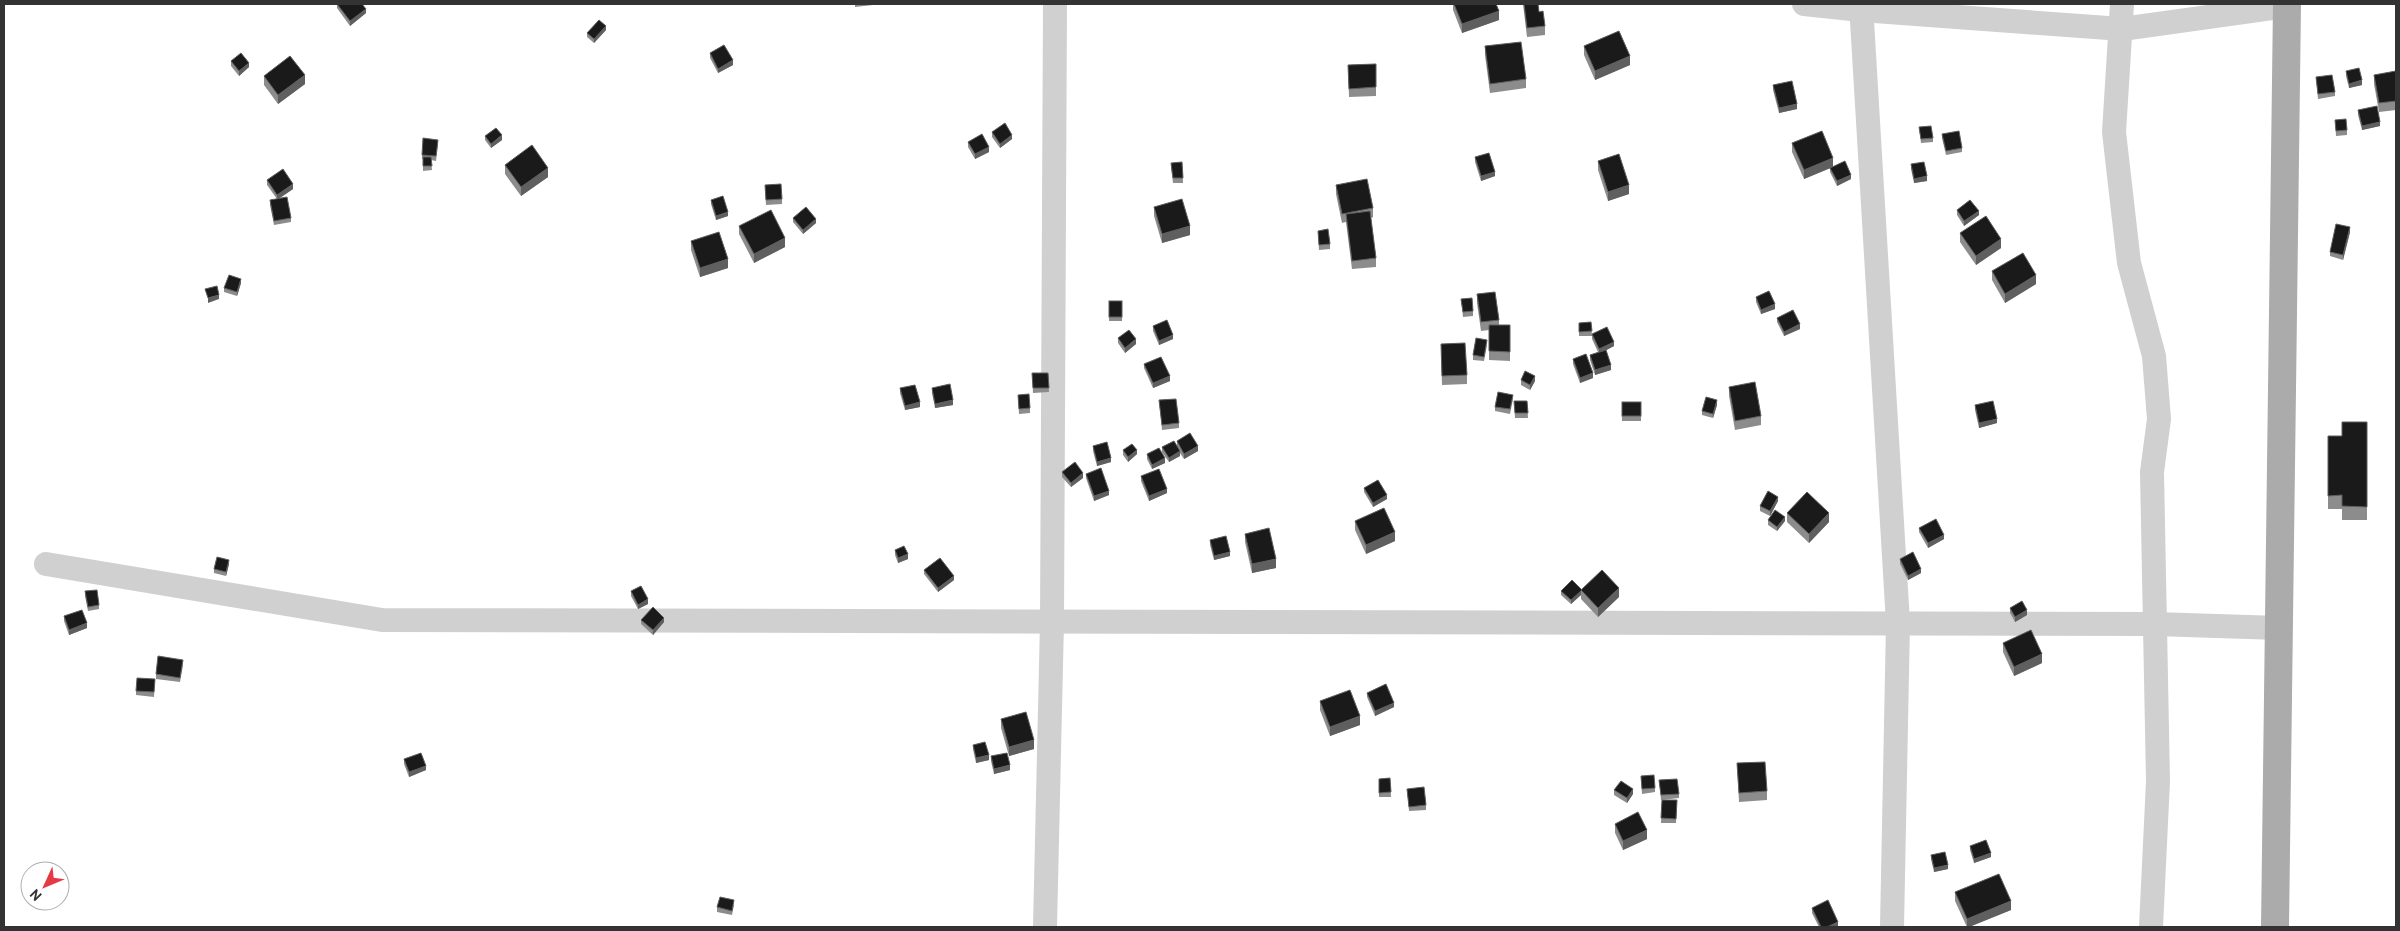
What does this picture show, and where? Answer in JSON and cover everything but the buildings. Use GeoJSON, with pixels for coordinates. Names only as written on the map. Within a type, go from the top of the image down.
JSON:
{"type":"FeatureCollection","features":[{"type":"Feature","properties":{"kind":"main road"},"geometry":{"type":"LineString","coordinates":[[2275,927],[2287,5]]}},
{"type":"Feature","properties":{"kind":"street"},"geometry":{"type":"LineString","coordinates":[[1045,927],[1052,622],[1055,4]]}},
{"type":"Feature","properties":{"kind":"street"},"geometry":{"type":"LineString","coordinates":[[1804,4],[2122,29],[2287,5]]}},
{"type":"Feature","properties":{"kind":"street"},"geometry":{"type":"LineString","coordinates":[[2122,4],[2122,29],[2114,132],[2129,263],[2154,356],[2159,419],[2152,472],[2158,781],[2151,927]]}},
{"type":"Feature","properties":{"kind":"street"},"geometry":{"type":"LineString","coordinates":[[1861,7],[1898,623],[1892,927]]}},
{"type":"Feature","properties":{"kind":"street"},"geometry":{"type":"LineString","coordinates":[[46,564],[382,620],[2155,624],[2279,628]]}}]}
